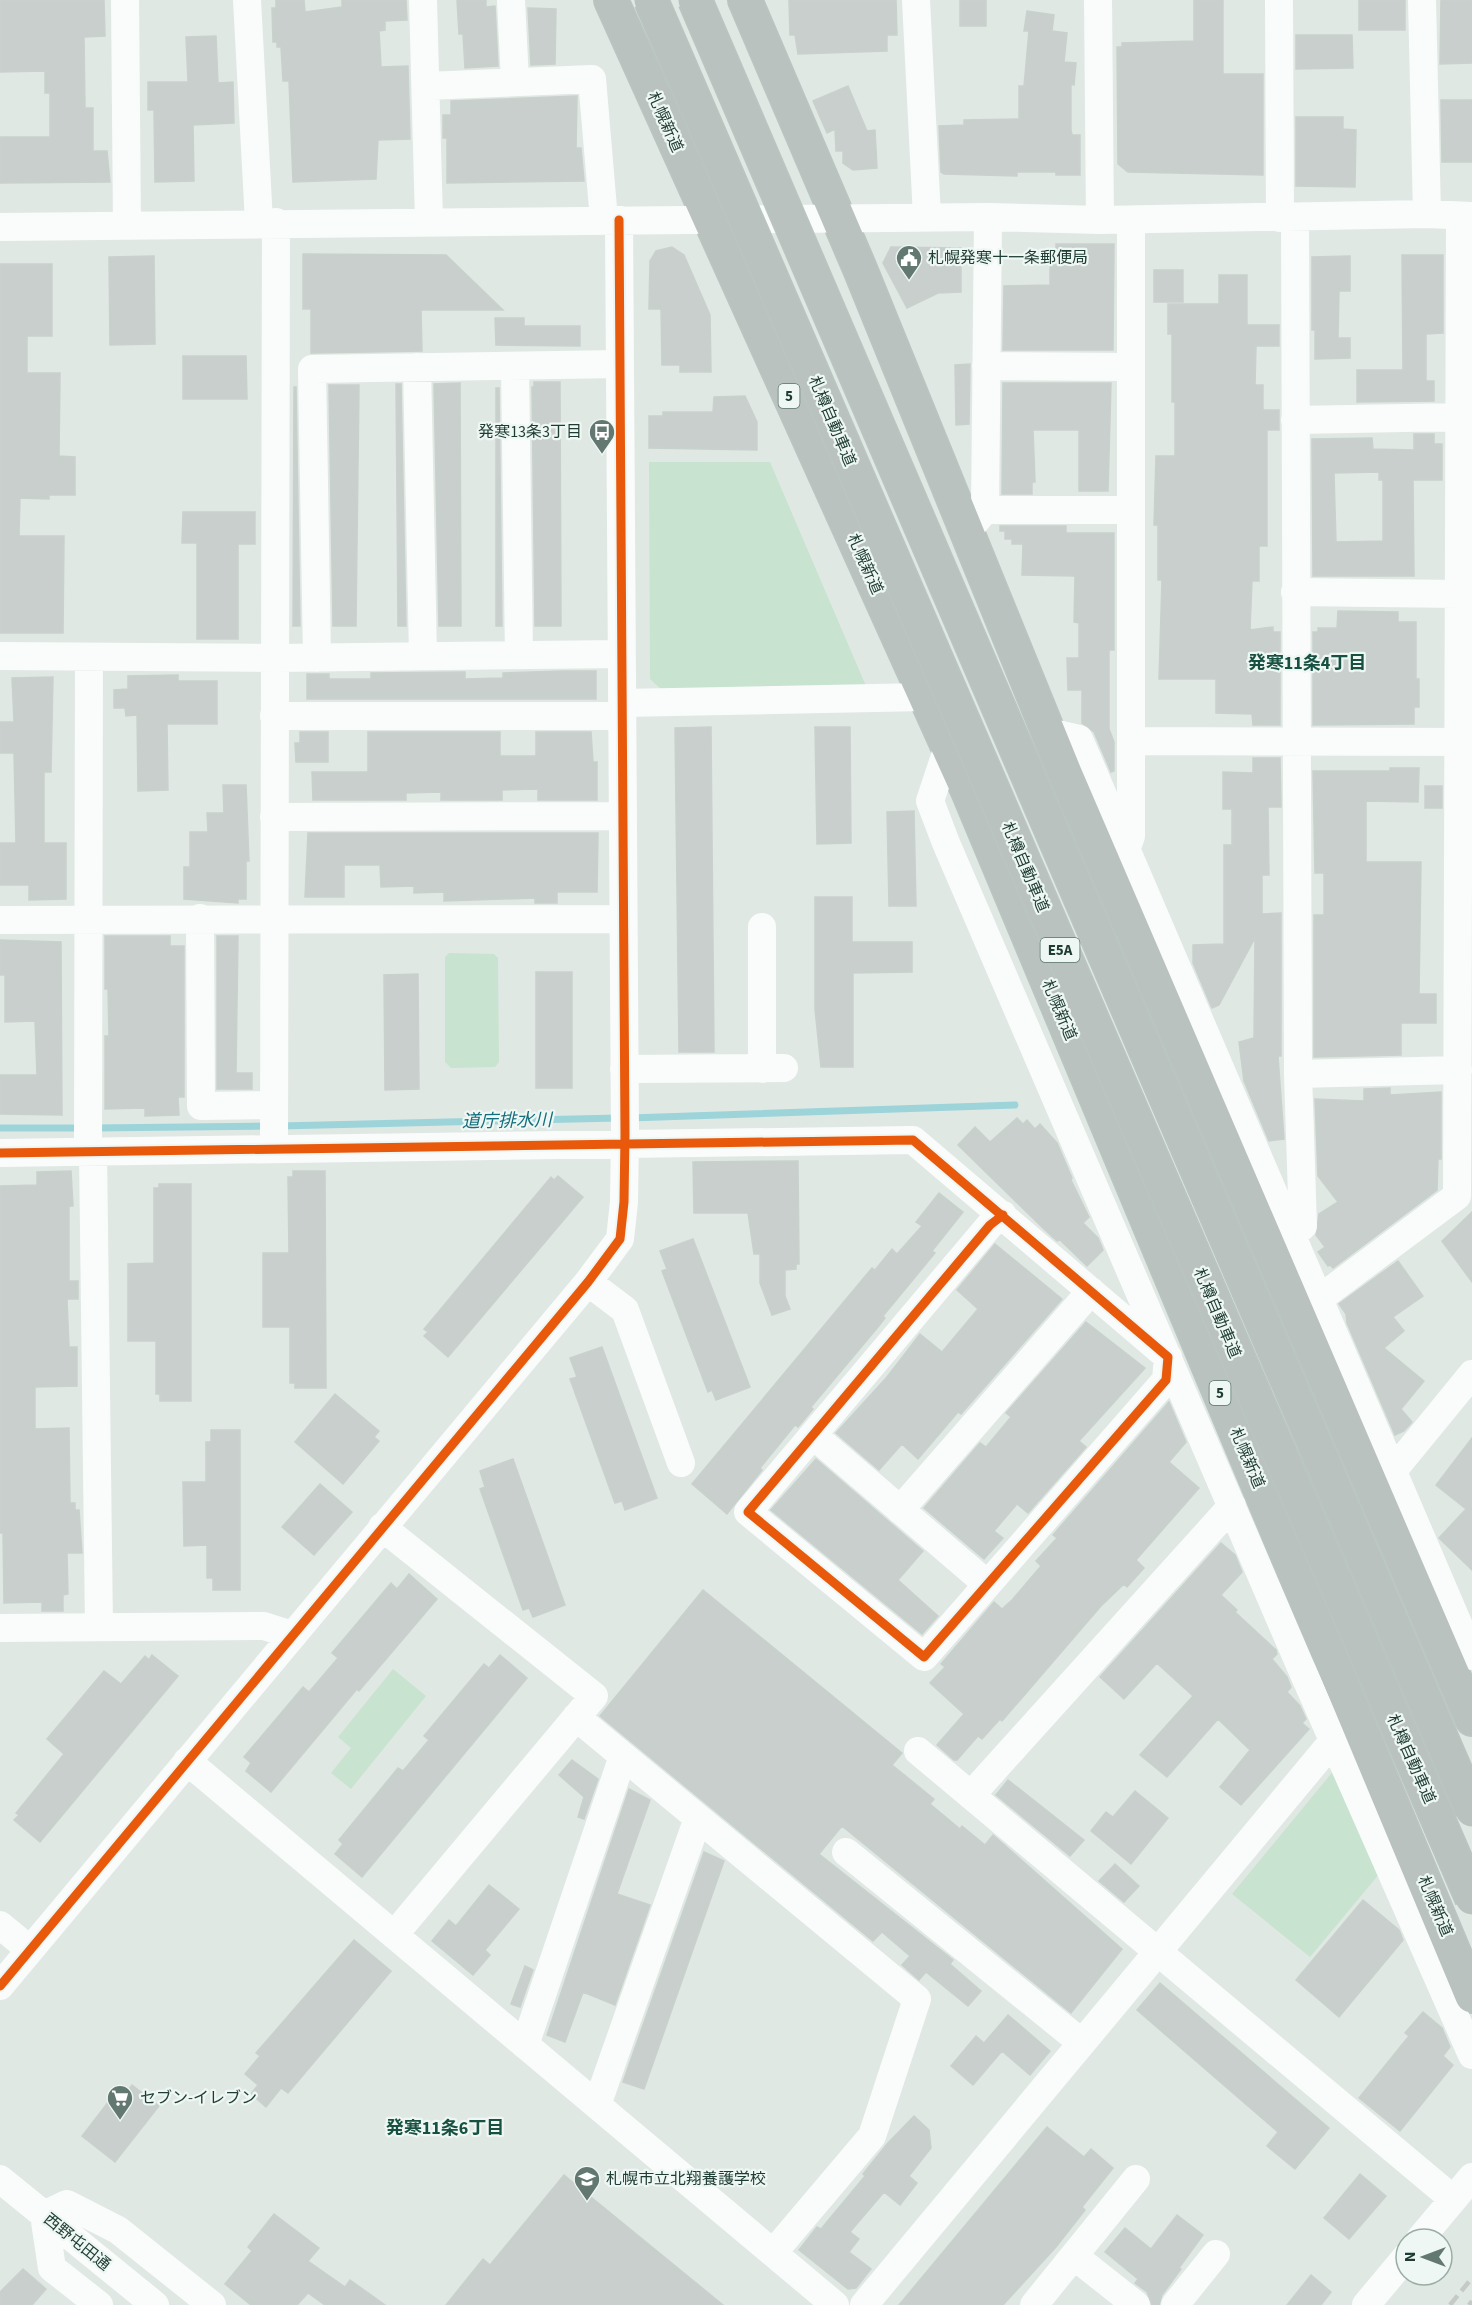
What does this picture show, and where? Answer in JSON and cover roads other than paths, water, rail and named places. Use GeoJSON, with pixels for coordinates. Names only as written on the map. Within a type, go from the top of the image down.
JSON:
{"type":"FeatureCollection","features":[{"type":"Feature","properties":{"kind":"highway","name":"札幌新道"},"geometry":{"type":"LineString","coordinates":[[611,0],[968,791],[1472,1996]]}},
{"type":"Feature","properties":{"kind":"highway","name":"札樽自動車道"},"geometry":{"type":"LineString","coordinates":[[651,0],[1472,1899]]}},
{"type":"Feature","properties":{"kind":"highway","name":"E5A"},"geometry":{"type":"LineString","coordinates":[[695,0],[1472,1810]]}},
{"type":"Feature","properties":{"kind":"highway"},"geometry":{"type":"LineString","coordinates":[[745,0],[838,218],[976,521],[1048,732],[1472,1719]]}},
{"type":"Feature","properties":{"kind":"street"},"geometry":{"type":"LineString","coordinates":[[125,0],[127,225]]}},
{"type":"Feature","properties":{"kind":"street"},"geometry":{"type":"LineString","coordinates":[[247,0],[267,222],[275,658],[273,1126]]}},
{"type":"Feature","properties":{"kind":"street"},"geometry":{"type":"LineString","coordinates":[[423,0],[429,221]]}},
{"type":"Feature","properties":{"kind":"street"},"geometry":{"type":"LineString","coordinates":[[511,0],[515,82]]}},
{"type":"Feature","properties":{"kind":"street"},"geometry":{"type":"LineString","coordinates":[[916,0],[927,218]]}},
{"type":"Feature","properties":{"kind":"street"},"geometry":{"type":"LineString","coordinates":[[1098,0],[1100,220]]}},
{"type":"Feature","properties":{"kind":"street"},"geometry":{"type":"LineString","coordinates":[[1279,0],[1294,420],[1298,1074],[1303,1226],[1292,1234]]}},
{"type":"Feature","properties":{"kind":"street"},"geometry":{"type":"LineString","coordinates":[[1422,0],[1427,214]]}},
{"type":"Feature","properties":{"kind":"street"},"geometry":{"type":"LineString","coordinates":[[0,1986],[588,1282],[620,1239],[624,1202],[625,1139],[619,364],[611,220],[592,80],[426,86]]}},
{"type":"Feature","properties":{"kind":"street"},"geometry":{"type":"LineString","coordinates":[[0,227],[267,222],[988,217],[1131,220],[1427,214],[1466,216],[1460,417],[1460,594],[1466,742],[1463,1052],[1465,1174],[1457,1196],[1319,1299]]}},
{"type":"Feature","properties":{"kind":"street"},"geometry":{"type":"LineString","coordinates":[[988,217],[986,366],[976,521],[1131,510]]}},
{"type":"Feature","properties":{"kind":"street"},"geometry":{"type":"LineString","coordinates":[[1126,850],[1131,836],[1131,220]]}},
{"type":"Feature","properties":{"kind":"street"},"geometry":{"type":"LineString","coordinates":[[317,658],[312,369],[619,364]]}},
{"type":"Feature","properties":{"kind":"street"},"geometry":{"type":"LineString","coordinates":[[515,366],[519,655]]}},
{"type":"Feature","properties":{"kind":"street"},"geometry":{"type":"LineString","coordinates":[[986,366],[1131,367]]}},
{"type":"Feature","properties":{"kind":"street"},"geometry":{"type":"LineString","coordinates":[[417,367],[423,656]]}},
{"type":"Feature","properties":{"kind":"street"},"geometry":{"type":"LineString","coordinates":[[1294,420],[1460,417]]}},
{"type":"Feature","properties":{"kind":"street"},"geometry":{"type":"LineString","coordinates":[[1295,592],[1460,594]]}},
{"type":"Feature","properties":{"kind":"street"},"geometry":{"type":"LineString","coordinates":[[0,656],[317,658],[621,654]]}},
{"type":"Feature","properties":{"kind":"street"},"geometry":{"type":"LineString","coordinates":[[89,657],[89,1140],[99,1627]]}},
{"type":"Feature","properties":{"kind":"street"},"geometry":{"type":"LineString","coordinates":[[274,716],[622,709],[925,697]]}},
{"type":"Feature","properties":{"kind":"street"},"geometry":{"type":"LineString","coordinates":[[1048,732],[1079,739],[1392,1472],[1465,1625],[1472,1656]]}},
{"type":"Feature","properties":{"kind":"street"},"geometry":{"type":"LineString","coordinates":[[1131,741],[1466,742]]}},
{"type":"Feature","properties":{"kind":"street"},"geometry":{"type":"LineString","coordinates":[[948,747],[930,801],[1232,1506],[1472,2055]]}},
{"type":"Feature","properties":{"kind":"street"},"geometry":{"type":"LineString","coordinates":[[274,817],[622,816]]}},
{"type":"Feature","properties":{"kind":"street"},"geometry":{"type":"LineString","coordinates":[[200,918],[201,1106],[273,1126]]}},
{"type":"Feature","properties":{"kind":"street"},"geometry":{"type":"LineString","coordinates":[[0,920],[623,919]]}},
{"type":"Feature","properties":{"kind":"street"},"geometry":{"type":"LineString","coordinates":[[624,1070],[773,1068],[762,927]]}},
{"type":"Feature","properties":{"kind":"street"},"geometry":{"type":"LineString","coordinates":[[1298,1074],[1463,1052]]}},
{"type":"Feature","properties":{"kind":"street"},"geometry":{"type":"LineString","coordinates":[[0,1153],[89,1140],[273,1126],[625,1139],[913,1140],[1168,1357]]}},
{"type":"Feature","properties":{"kind":"street"},"geometry":{"type":"LineString","coordinates":[[1003,1215],[982,1234],[748,1512],[924,1657],[1166,1380],[1168,1357]]}},
{"type":"Feature","properties":{"kind":"street"},"geometry":{"type":"LineString","coordinates":[[588,1282],[625,1310],[681,1464]]}},
{"type":"Feature","properties":{"kind":"street"},"geometry":{"type":"LineString","coordinates":[[900,1510],[1101,1299],[1137,1283]]}},
{"type":"Feature","properties":{"kind":"street"},"geometry":{"type":"LineString","coordinates":[[1392,1472],[1472,1374]]}},
{"type":"Feature","properties":{"kind":"street"},"geometry":{"type":"LineString","coordinates":[[813,1435],[987,1584]]}},
{"type":"Feature","properties":{"kind":"street"},"geometry":{"type":"LineString","coordinates":[[971,1795],[1232,1506]]}},
{"type":"Feature","properties":{"kind":"street"},"geometry":{"type":"LineString","coordinates":[[382,1527],[594,1696],[394,1935]]}},
{"type":"Feature","properties":{"kind":"street"},"geometry":{"type":"LineString","coordinates":[[0,1628],[264,1626],[292,1635]]}},
{"type":"Feature","properties":{"kind":"street"},"geometry":{"type":"LineString","coordinates":[[576,1717],[917,1999],[872,2136],[773,2253]]}},
{"type":"Feature","properties":{"kind":"street"},"geometry":{"type":"LineString","coordinates":[[864,2305],[1334,1741]]}},
{"type":"Feature","properties":{"kind":"street"},"geometry":{"type":"LineString","coordinates":[[918,1751],[1453,2199]]}},
{"type":"Feature","properties":{"kind":"street"},"geometry":{"type":"LineString","coordinates":[[525,2045],[623,1756]]}},
{"type":"Feature","properties":{"kind":"street"},"geometry":{"type":"LineString","coordinates":[[187,1761],[835,2305]]}},
{"type":"Feature","properties":{"kind":"street"},"geometry":{"type":"LineString","coordinates":[[597,2105],[698,1818]]}},
{"type":"Feature","properties":{"kind":"street"},"geometry":{"type":"LineString","coordinates":[[846,1852],[1082,2043]]}},
{"type":"Feature","properties":{"kind":"street"},"geometry":{"type":"LineString","coordinates":[[0,1925],[29,1949]]}},
{"type":"Feature","properties":{"kind":"street"},"geometry":{"type":"LineString","coordinates":[[1430,2227],[1472,2177]]}},
{"type":"Feature","properties":{"kind":"street","name":"西野屯田通"},"geometry":{"type":"LineString","coordinates":[[0,2179],[155,2305]]}},
{"type":"Feature","properties":{"kind":"street"},"geometry":{"type":"LineString","coordinates":[[1034,2305],[1136,2179]]}},
{"type":"Feature","properties":{"kind":"street"},"geometry":{"type":"LineString","coordinates":[[99,2305],[52,2268],[44,2215],[68,2204],[118,2230],[212,2305]]}},
{"type":"Feature","properties":{"kind":"street"},"geometry":{"type":"LineString","coordinates":[[1176,2305],[1216,2254]]}},
{"type":"Feature","properties":{"kind":"street"},"geometry":{"type":"LineString","coordinates":[[1074,2256],[1136,2305]]}},
{"type":"Feature","properties":{"kind":"street"},"geometry":{"type":"LineString","coordinates":[[1366,2305],[1394,2271]]}},
{"type":"Feature","properties":{"kind":"waterway","name":"道庁排水川"},"geometry":{"type":"LineString","coordinates":[[630,1118],[1015,1105]]}},
{"type":"Feature","properties":{"kind":"waterway","name":"道庁排水川"},"geometry":{"type":"LineString","coordinates":[[280,1126],[619,1118]]}},
{"type":"Feature","properties":{"kind":"waterway","name":"道庁排水川"},"geometry":{"type":"LineString","coordinates":[[94,1128],[268,1126]]}},
{"type":"Feature","properties":{"kind":"waterway","name":"道庁排水川"},"geometry":{"type":"LineString","coordinates":[[0,1128],[82,1128]]}},
{"type":"Feature","properties":{"kind":"railway"},"geometry":{"type":"LineString","coordinates":[[1450,2305],[1472,2278]]}},
{"type":"Feature","properties":{"kind":"railway"},"geometry":{"type":"LineString","coordinates":[[1469,2305],[1472,2301]]}},
{"type":"Feature","properties":{"kind":"place","name":"札幌発寒十一条郵便局"},"geometry":{"type":"Point","coordinates":[909,281]}},
{"type":"Feature","properties":{"kind":"place","name":"発寒13条3丁目"},"geometry":{"type":"Point","coordinates":[602,455]}},
{"type":"Feature","properties":{"kind":"place","name":"セブン-イレブン"},"geometry":{"type":"Point","coordinates":[120,2121]}},
{"type":"Feature","properties":{"kind":"place","name":"札幌市立北翔養護学校"},"geometry":{"type":"Point","coordinates":[587,2202]}},
{"type":"Feature","properties":{"kind":"district","name":"発寒11条4丁目"},"geometry":{"type":"Point","coordinates":[1307,663]}},
{"type":"Feature","properties":{"kind":"district","name":"発寒11条6丁目"},"geometry":{"type":"Point","coordinates":[445,2128]}}]}
